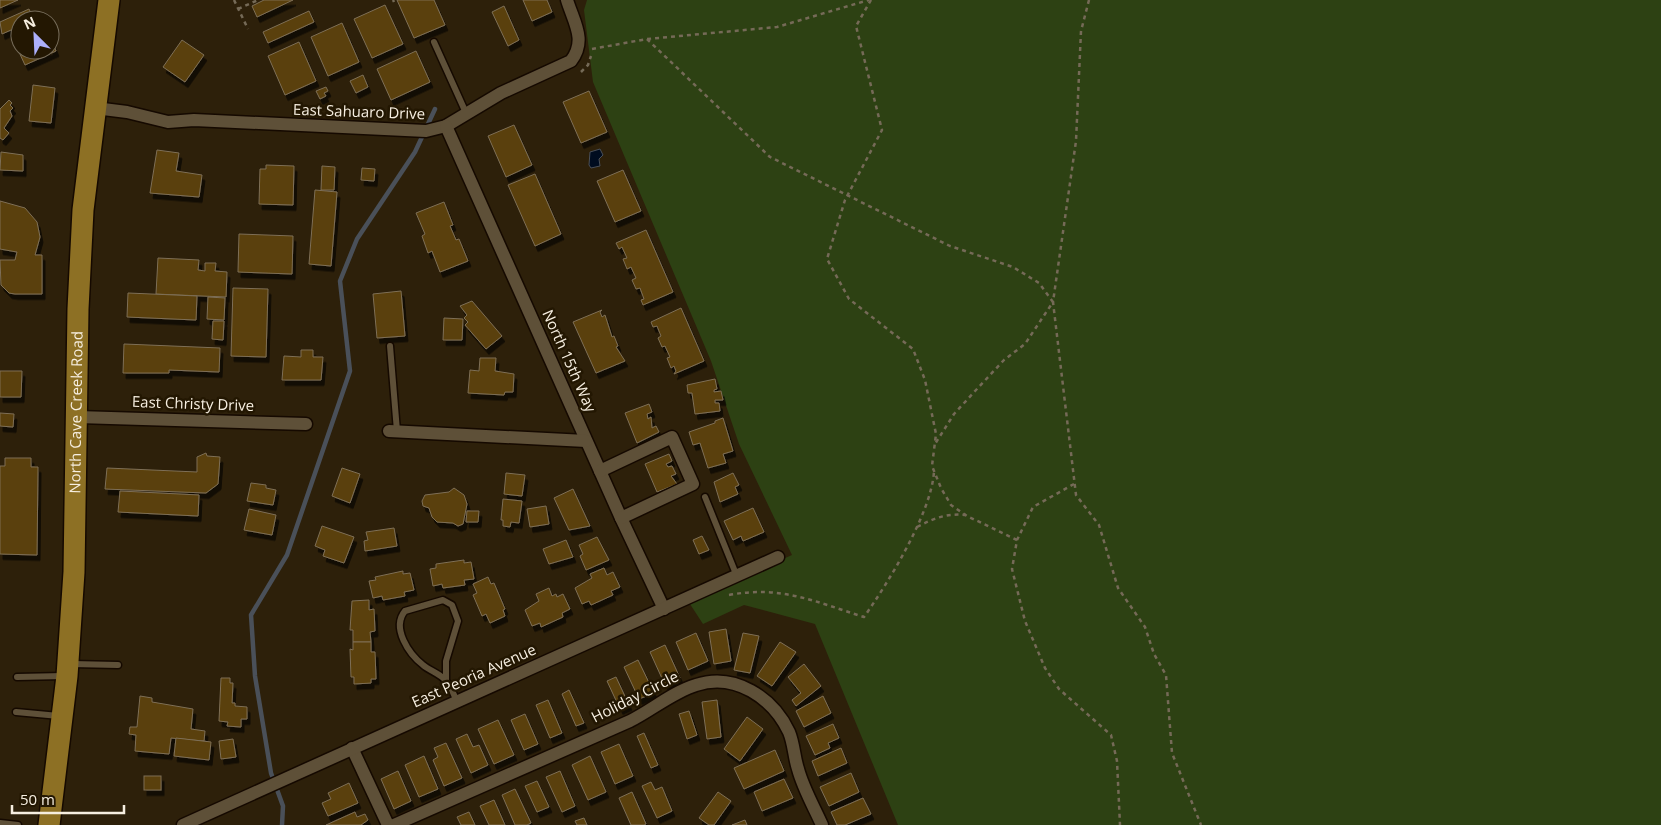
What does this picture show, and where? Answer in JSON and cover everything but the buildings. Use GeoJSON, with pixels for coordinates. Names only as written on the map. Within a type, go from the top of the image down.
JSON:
{"type":"FeatureCollection","features":[{"type":"Feature","properties":{"kind":"main road","name":"North Cave Creek Road"},"geometry":{"type":"LineString","coordinates":[[49,825],[67,670],[74,572],[80,256],[94,108],[109,0]]}},
{"type":"Feature","properties":{"kind":"street"},"geometry":{"type":"LineString","coordinates":[[567,0],[580,39],[578,52]]}},
{"type":"Feature","properties":{"kind":"street","name":"East Sahuaro Drive"},"geometry":{"type":"LineString","coordinates":[[94,108],[127,112],[168,122],[194,120],[426,131],[446,126],[501,93],[571,61],[578,52]]}},
{"type":"Feature","properties":{"kind":"street","name":"North 15th Way"},"geometry":{"type":"LineString","coordinates":[[446,126],[586,441],[664,609]]}},
{"type":"Feature","properties":{"kind":"street","name":"East Christy Drive"},"geometry":{"type":"LineString","coordinates":[[78,417],[306,424]]}},
{"type":"Feature","properties":{"kind":"street"},"geometry":{"type":"LineString","coordinates":[[393,431],[586,441]]}},
{"type":"Feature","properties":{"kind":"street"},"geometry":{"type":"LineString","coordinates":[[600,471],[672,437],[693,484],[621,518]]}},
{"type":"Feature","properties":{"kind":"street","name":"East Peoria Avenue"},"geometry":{"type":"LineString","coordinates":[[183,825],[664,609],[736,574],[778,557]]}},
{"type":"Feature","properties":{"kind":"street","name":"Holiday Circle"},"geometry":{"type":"LineString","coordinates":[[394,825],[630,721],[654,709],[678,692],[698,684],[718,682],[738,684],[752,691],[766,700],[780,715],[790,734],[798,769],[822,825]]}},
{"type":"Feature","properties":{"kind":"street"},"geometry":{"type":"LineString","coordinates":[[352,748],[388,825]]}},
{"type":"Feature","properties":{"kind":"lane"},"geometry":{"type":"LineString","coordinates":[[434,42],[466,113]]}},
{"type":"Feature","properties":{"kind":"lane"},"geometry":{"type":"LineString","coordinates":[[390,346],[393,431]]}},
{"type":"Feature","properties":{"kind":"lane"},"geometry":{"type":"LineString","coordinates":[[705,497],[736,574]]}},
{"type":"Feature","properties":{"kind":"lane"},"geometry":{"type":"LineString","coordinates":[[446,680],[423,665],[414,656],[400,630],[399,622],[405,611],[442,600],[452,605],[458,621],[446,661],[446,680],[457,702]]}},
{"type":"Feature","properties":{"kind":"lane"},"geometry":{"type":"LineString","coordinates":[[17,677],[118,665]]}},
{"type":"Feature","properties":{"kind":"lane"},"geometry":{"type":"LineString","coordinates":[[16,712],[62,716]]}},
{"type":"Feature","properties":{"kind":"lane"},"geometry":{"type":"LineString","coordinates":[[0,823],[18,825]]}},
{"type":"Feature","properties":{"kind":"path"},"geometry":{"type":"LineString","coordinates":[[234,0],[248,29]]}},
{"type":"Feature","properties":{"kind":"path"},"geometry":{"type":"LineString","coordinates":[[238,9],[258,0]]}},
{"type":"Feature","properties":{"kind":"path"},"geometry":{"type":"LineString","coordinates":[[578,52],[647,39],[776,27],[870,0]]}},
{"type":"Feature","properties":{"kind":"path"},"geometry":{"type":"LineString","coordinates":[[870,0],[856,26],[882,130],[847,196],[826,258],[849,299],[913,349],[925,380],[936,434],[932,466],[952,505],[967,516],[1017,540]]}},
{"type":"Feature","properties":{"kind":"path"},"geometry":{"type":"LineString","coordinates":[[1089,0],[1081,31],[1076,141],[1053,302],[1076,495],[1099,525],[1118,588],[1145,627],[1154,654],[1166,675],[1172,753],[1201,825]]}},
{"type":"Feature","properties":{"kind":"path"},"geometry":{"type":"LineString","coordinates":[[647,39],[770,157],[950,246],[1013,267],[1039,283],[1053,302]]}},
{"type":"Feature","properties":{"kind":"path"},"geometry":{"type":"LineString","coordinates":[[935,444],[954,414],[1004,360],[1025,344],[1053,302]]}},
{"type":"Feature","properties":{"kind":"path"},"geometry":{"type":"LineString","coordinates":[[723,596],[764,590],[796,595],[864,617],[900,559],[926,504],[934,470]]}},
{"type":"Feature","properties":{"kind":"path"},"geometry":{"type":"LineString","coordinates":[[1075,483],[1033,507],[1017,540],[1012,569],[1025,621],[1045,668],[1059,689],[1111,735],[1117,762],[1120,825]]}},
{"type":"Feature","properties":{"kind":"path"},"geometry":{"type":"LineString","coordinates":[[915,527],[953,514],[967,516]]}},
{"type":"Feature","properties":{"kind":"green space"},"geometry":{"type":"Polygon","coordinates":[[[587,0],[1661,0],[1661,825],[898,825],[815,624],[744,605],[703,624],[688,601],[792,555],[739,444],[711,361],[593,82],[584,10],[587,0]]]}},
{"type":"Feature","properties":{"kind":"water"},"geometry":{"type":"Polygon","coordinates":[[[600,149],[603,155],[599,159],[600,166],[591,168],[589,165],[590,152],[600,149]]]}},
{"type":"Feature","properties":{"kind":"waterway"},"geometry":{"type":"LineString","coordinates":[[282,825],[283,806],[271,773],[255,676],[251,615],[287,555],[350,371],[340,281],[357,239],[415,152],[435,109]]}}]}
